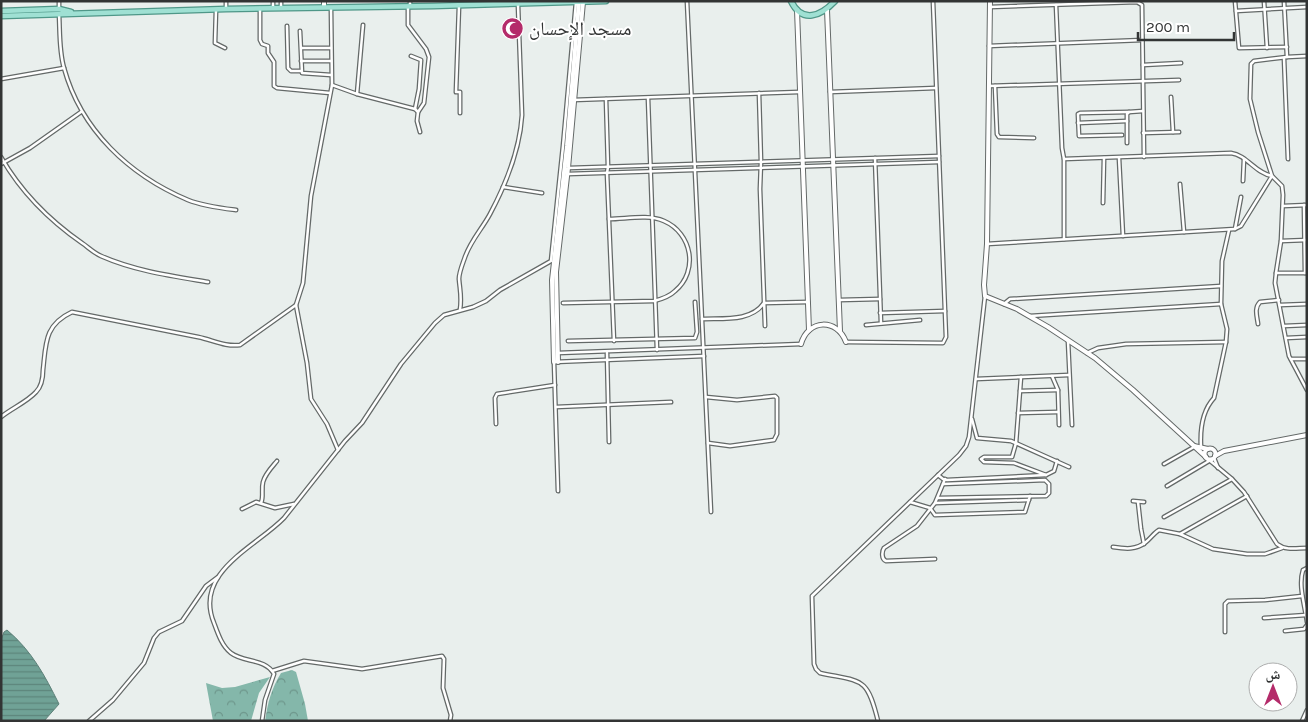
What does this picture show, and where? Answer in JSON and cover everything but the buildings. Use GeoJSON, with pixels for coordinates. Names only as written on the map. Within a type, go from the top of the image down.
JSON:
{"type":"FeatureCollection","features":[{"type":"Feature","properties":{"kind":"main road"},"geometry":{"type":"LineString","coordinates":[[1,11],[77,13],[281,8],[324,4],[331,7],[606,1]]}},
{"type":"Feature","properties":{"kind":"main road"},"geometry":{"type":"LineString","coordinates":[[790,2],[801,13],[812,16],[827,10],[833,2]]}},
{"type":"Feature","properties":{"kind":"main road"},"geometry":{"type":"LineString","coordinates":[[1,16],[59,12]]}},
{"type":"Feature","properties":{"kind":"street"},"geometry":{"type":"LineString","coordinates":[[59,1],[64,68],[74,98],[93,129],[114,152],[153,182],[188,200],[214,207],[236,210]]}},
{"type":"Feature","properties":{"kind":"street"},"geometry":{"type":"LineString","coordinates":[[226,1],[226,9]]}},
{"type":"Feature","properties":{"kind":"street"},"geometry":{"type":"LineString","coordinates":[[273,1],[273,8]]}},
{"type":"Feature","properties":{"kind":"street"},"geometry":{"type":"LineString","coordinates":[[281,1],[281,8]]}},
{"type":"Feature","properties":{"kind":"street"},"geometry":{"type":"LineString","coordinates":[[687,1],[711,512]]}},
{"type":"Feature","properties":{"kind":"street"},"geometry":{"type":"LineString","coordinates":[[827,10],[840,331],[846,342],[943,343],[946,337],[946,311],[933,1]]}},
{"type":"Feature","properties":{"kind":"street"},"geometry":{"type":"LineString","coordinates":[[878,721],[866,687],[859,681],[820,673],[816,669],[814,664],[812,596],[959,455],[966,446],[969,437],[985,296],[984,285],[988,244],[990,1]]}},
{"type":"Feature","properties":{"kind":"street"},"geometry":{"type":"LineString","coordinates":[[1235,1],[1238,48],[1287,47]]}},
{"type":"Feature","properties":{"kind":"street"},"geometry":{"type":"LineString","coordinates":[[1264,1],[1267,48]]}},
{"type":"Feature","properties":{"kind":"street"},"geometry":{"type":"LineString","coordinates":[[1284,1],[1287,47],[1288,159]]}},
{"type":"Feature","properties":{"kind":"street"},"geometry":{"type":"LineString","coordinates":[[558,491],[555,385],[555,276],[573,100],[577,2]]}},
{"type":"Feature","properties":{"kind":"street"},"geometry":{"type":"LineString","coordinates":[[262,721],[265,700],[274,680],[274,674],[260,662],[238,657],[230,653],[220,639],[212,620],[210,594],[213,584],[245,548],[276,526],[295,504],[362,423],[401,364],[428,330],[444,315],[473,307],[486,301],[500,290],[551,261],[577,2]]}},
{"type":"Feature","properties":{"kind":"street"},"geometry":{"type":"LineString","coordinates":[[990,7],[1101,2],[1137,2],[1141,4],[1143,9],[1144,157]]}},
{"type":"Feature","properties":{"kind":"street"},"geometry":{"type":"LineString","coordinates":[[459,310],[462,292],[459,278],[465,257],[503,187],[514,159],[521,131],[522,115],[515,3]]}},
{"type":"Feature","properties":{"kind":"street"},"geometry":{"type":"LineString","coordinates":[[460,113],[460,92],[456,92],[461,4]]}},
{"type":"Feature","properties":{"kind":"street"},"geometry":{"type":"LineString","coordinates":[[410,5],[408,25],[426,49],[429,57],[424,103],[418,112],[417,121],[420,132]]}},
{"type":"Feature","properties":{"kind":"street"},"geometry":{"type":"LineString","coordinates":[[1056,5],[1064,159],[1064,239]]}},
{"type":"Feature","properties":{"kind":"street"},"geometry":{"type":"LineString","coordinates":[[331,7],[332,85],[311,196],[303,283],[296,305],[307,363],[311,399],[327,424],[338,450]]}},
{"type":"Feature","properties":{"kind":"street"},"geometry":{"type":"LineString","coordinates":[[1236,11],[1307,7]]}},
{"type":"Feature","properties":{"kind":"street"},"geometry":{"type":"LineString","coordinates":[[260,8],[260,40],[262,44],[268,46],[268,53],[274,62],[274,86],[277,88],[330,93]]}},
{"type":"Feature","properties":{"kind":"street"},"geometry":{"type":"LineString","coordinates":[[216,10],[215,43],[225,48]]}},
{"type":"Feature","properties":{"kind":"street"},"geometry":{"type":"LineString","coordinates":[[797,10],[809,330]]}},
{"type":"Feature","properties":{"kind":"street"},"geometry":{"type":"LineString","coordinates":[[357,94],[363,25]]}},
{"type":"Feature","properties":{"kind":"street"},"geometry":{"type":"LineString","coordinates":[[287,26],[288,68],[291,71],[301,71],[304,74],[331,75]]}},
{"type":"Feature","properties":{"kind":"street"},"geometry":{"type":"LineString","coordinates":[[300,31],[302,48],[301,71]]}},
{"type":"Feature","properties":{"kind":"street"},"geometry":{"type":"LineString","coordinates":[[989,46],[1143,40]]}},
{"type":"Feature","properties":{"kind":"street"},"geometry":{"type":"LineString","coordinates":[[302,48],[331,48]]}},
{"type":"Feature","properties":{"kind":"street"},"geometry":{"type":"LineString","coordinates":[[411,56],[421,60],[419,90],[415,109]]}},
{"type":"Feature","properties":{"kind":"street"},"geometry":{"type":"LineString","coordinates":[[1307,56],[1254,61],[1252,64],[1250,99],[1272,176],[1282,186],[1281,241],[1275,283],[1291,359],[1307,390]]}},
{"type":"Feature","properties":{"kind":"street"},"geometry":{"type":"LineString","coordinates":[[301,60],[331,61]]}},
{"type":"Feature","properties":{"kind":"street"},"geometry":{"type":"LineString","coordinates":[[1143,65],[1181,63]]}},
{"type":"Feature","properties":{"kind":"street"},"geometry":{"type":"LineString","coordinates":[[1,79],[64,68]]}},
{"type":"Feature","properties":{"kind":"street"},"geometry":{"type":"LineString","coordinates":[[989,86],[1179,80]]}},
{"type":"Feature","properties":{"kind":"street"},"geometry":{"type":"LineString","coordinates":[[332,85],[357,94],[415,109],[418,112]]}},
{"type":"Feature","properties":{"kind":"street"},"geometry":{"type":"LineString","coordinates":[[995,86],[997,134],[999,137],[1034,138]]}},
{"type":"Feature","properties":{"kind":"street"},"geometry":{"type":"LineString","coordinates":[[830,92],[936,88]]}},
{"type":"Feature","properties":{"kind":"street"},"geometry":{"type":"LineString","coordinates":[[573,100],[799,92]]}},
{"type":"Feature","properties":{"kind":"street"},"geometry":{"type":"LineString","coordinates":[[759,94],[765,326]]}},
{"type":"Feature","properties":{"kind":"street"},"geometry":{"type":"LineString","coordinates":[[1171,97],[1173,132]]}},
{"type":"Feature","properties":{"kind":"street"},"geometry":{"type":"LineString","coordinates":[[648,98],[657,350]]}},
{"type":"Feature","properties":{"kind":"street"},"geometry":{"type":"LineString","coordinates":[[606,99],[614,340]]}},
{"type":"Feature","properties":{"kind":"street"},"geometry":{"type":"LineString","coordinates":[[3,163],[30,148],[81,112]]}},
{"type":"Feature","properties":{"kind":"street"},"geometry":{"type":"LineString","coordinates":[[1128,143],[1127,121],[1129,112]]}},
{"type":"Feature","properties":{"kind":"street"},"geometry":{"type":"LineString","coordinates":[[1122,135],[1080,136],[1078,134],[1078,114],[1143,112]]}},
{"type":"Feature","properties":{"kind":"street"},"geometry":{"type":"LineString","coordinates":[[1078,123],[1127,121]]}},
{"type":"Feature","properties":{"kind":"street"},"geometry":{"type":"LineString","coordinates":[[1143,133],[1180,132]]}},
{"type":"Feature","properties":{"kind":"street"},"geometry":{"type":"LineString","coordinates":[[1064,159],[1232,153],[1238,154],[1252,167],[1266,175],[1272,176]]}},
{"type":"Feature","properties":{"kind":"street"},"geometry":{"type":"LineString","coordinates":[[566,168],[939,156]]}},
{"type":"Feature","properties":{"kind":"street"},"geometry":{"type":"LineString","coordinates":[[1,157],[12,176],[38,206],[68,233],[100,255],[152,272],[208,282]]}},
{"type":"Feature","properties":{"kind":"street"},"geometry":{"type":"LineString","coordinates":[[875,158],[881,323]]}},
{"type":"Feature","properties":{"kind":"street"},"geometry":{"type":"LineString","coordinates":[[1103,202],[1104,158]]}},
{"type":"Feature","properties":{"kind":"street"},"geometry":{"type":"LineString","coordinates":[[1119,158],[1123,236]]}},
{"type":"Feature","properties":{"kind":"street"},"geometry":{"type":"LineString","coordinates":[[1244,159],[1244,181]]}},
{"type":"Feature","properties":{"kind":"street"},"geometry":{"type":"LineString","coordinates":[[565,174],[939,162]]}},
{"type":"Feature","properties":{"kind":"street"},"geometry":{"type":"LineString","coordinates":[[988,244],[1235,229],[1241,226],[1272,176]]}},
{"type":"Feature","properties":{"kind":"street"},"geometry":{"type":"LineString","coordinates":[[1180,184],[1184,232]]}},
{"type":"Feature","properties":{"kind":"street"},"geometry":{"type":"LineString","coordinates":[[503,187],[542,193]]}},
{"type":"Feature","properties":{"kind":"street"},"geometry":{"type":"LineString","coordinates":[[1235,229],[1241,197]]}},
{"type":"Feature","properties":{"kind":"street"},"geometry":{"type":"LineString","coordinates":[[1276,273],[1306,272],[1305,205],[1283,206]]}},
{"type":"Feature","properties":{"kind":"street"},"geometry":{"type":"LineString","coordinates":[[563,303],[656,301],[667,297],[684,281],[690,262],[687,242],[681,233],[664,221],[652,218],[609,219]]}},
{"type":"Feature","properties":{"kind":"street"},"geometry":{"type":"LineString","coordinates":[[1201,448],[1200,431],[1209,404],[1214,398],[1226,342],[1227,329],[1221,304],[1221,286],[1222,261],[1229,230]]}},
{"type":"Feature","properties":{"kind":"street"},"geometry":{"type":"LineString","coordinates":[[1281,241],[1306,240]]}},
{"type":"Feature","properties":{"kind":"street"},"geometry":{"type":"LineString","coordinates":[[1004,304],[1010,299],[1221,286]]}},
{"type":"Feature","properties":{"kind":"street"},"geometry":{"type":"LineString","coordinates":[[985,296],[1029,316],[1068,340],[1095,358],[1133,390],[1193,446],[1232,479],[1248,496],[1272,537],[1282,548]]}},
{"type":"Feature","properties":{"kind":"street"},"geometry":{"type":"LineString","coordinates":[[838,300],[880,299]]}},
{"type":"Feature","properties":{"kind":"street"},"geometry":{"type":"LineString","coordinates":[[1258,324],[1256,307],[1258,304],[1260,302],[1279,300]]}},
{"type":"Feature","properties":{"kind":"street"},"geometry":{"type":"LineString","coordinates":[[568,341],[695,338],[697,336],[694,302]]}},
{"type":"Feature","properties":{"kind":"street"},"geometry":{"type":"LineString","coordinates":[[764,303],[808,302]]}},
{"type":"Feature","properties":{"kind":"street"},"geometry":{"type":"LineString","coordinates":[[702,319],[746,317],[757,312],[764,303]]}},
{"type":"Feature","properties":{"kind":"street"},"geometry":{"type":"LineString","coordinates":[[1029,316],[1221,304]]}},
{"type":"Feature","properties":{"kind":"street"},"geometry":{"type":"LineString","coordinates":[[1280,305],[1307,304]]}},
{"type":"Feature","properties":{"kind":"street"},"geometry":{"type":"LineString","coordinates":[[1,417],[37,392],[42,381],[47,336],[53,325],[63,316],[72,312],[206,339],[228,346],[240,346],[296,305]]}},
{"type":"Feature","properties":{"kind":"street"},"geometry":{"type":"LineString","coordinates":[[880,313],[946,311]]}},
{"type":"Feature","properties":{"kind":"street"},"geometry":{"type":"LineString","coordinates":[[866,325],[920,320]]}},
{"type":"Feature","properties":{"kind":"street"},"geometry":{"type":"LineString","coordinates":[[556,354],[801,344],[802,339],[814,326],[826,325],[840,331]]}},
{"type":"Feature","properties":{"kind":"street"},"geometry":{"type":"LineString","coordinates":[[1284,326],[1307,325]]}},
{"type":"Feature","properties":{"kind":"street"},"geometry":{"type":"LineString","coordinates":[[1286,338],[1307,337]]}},
{"type":"Feature","properties":{"kind":"street"},"geometry":{"type":"LineString","coordinates":[[1068,340],[1072,425]]}},
{"type":"Feature","properties":{"kind":"street"},"geometry":{"type":"LineString","coordinates":[[1087,353],[1098,348],[1126,344],[1226,342]]}},
{"type":"Feature","properties":{"kind":"street"},"geometry":{"type":"LineString","coordinates":[[607,353],[609,442]]}},
{"type":"Feature","properties":{"kind":"street"},"geometry":{"type":"LineString","coordinates":[[556,362],[704,356]]}},
{"type":"Feature","properties":{"kind":"street"},"geometry":{"type":"LineString","coordinates":[[1291,359],[1307,358]]}},
{"type":"Feature","properties":{"kind":"street"},"geometry":{"type":"LineString","coordinates":[[976,379],[1069,375]]}},
{"type":"Feature","properties":{"kind":"street"},"geometry":{"type":"LineString","coordinates":[[1052,376],[1058,390],[1059,425]]}},
{"type":"Feature","properties":{"kind":"street"},"geometry":{"type":"LineString","coordinates":[[1021,377],[1016,443],[1011,458],[984,457],[982,461],[1014,462],[1046,475]]}},
{"type":"Feature","properties":{"kind":"street"},"geometry":{"type":"LineString","coordinates":[[496,424],[496,398],[499,393],[555,385]]}},
{"type":"Feature","properties":{"kind":"street"},"geometry":{"type":"LineString","coordinates":[[1020,390],[1058,390]]}},
{"type":"Feature","properties":{"kind":"street"},"geometry":{"type":"LineString","coordinates":[[706,397],[737,400],[774,396],[776,398],[777,434],[774,440],[730,446],[708,443]]}},
{"type":"Feature","properties":{"kind":"street"},"geometry":{"type":"LineString","coordinates":[[556,407],[671,402]]}},
{"type":"Feature","properties":{"kind":"street"},"geometry":{"type":"LineString","coordinates":[[1018,413],[1058,412]]}},
{"type":"Feature","properties":{"kind":"street"},"geometry":{"type":"LineString","coordinates":[[971,418],[977,438],[1005,439],[1069,467]]}},
{"type":"Feature","properties":{"kind":"street"},"geometry":{"type":"LineString","coordinates":[[1164,464],[1193,446],[1208,450],[1224,451],[1307,435]]}},
{"type":"Feature","properties":{"kind":"street"},"geometry":{"type":"LineString","coordinates":[[1208,450],[1205,452],[1208,459]]}},
{"type":"Feature","properties":{"kind":"street"},"geometry":{"type":"LineString","coordinates":[[1213,450],[1219,469]]}},
{"type":"Feature","properties":{"kind":"street"},"geometry":{"type":"LineString","coordinates":[[1167,486],[1208,459],[1224,451]]}},
{"type":"Feature","properties":{"kind":"street"},"geometry":{"type":"LineString","coordinates":[[261,503],[263,498],[263,482],[277,461]]}},
{"type":"Feature","properties":{"kind":"street"},"geometry":{"type":"LineString","coordinates":[[938,475],[945,479],[1046,475],[1054,470],[1057,461]]}},
{"type":"Feature","properties":{"kind":"street"},"geometry":{"type":"LineString","coordinates":[[936,504],[945,479]]}},
{"type":"Feature","properties":{"kind":"street"},"geometry":{"type":"LineString","coordinates":[[1164,517],[1232,479]]}},
{"type":"Feature","properties":{"kind":"street"},"geometry":{"type":"LineString","coordinates":[[935,559],[886,561],[883,558],[883,551],[884,548],[917,526],[930,508],[936,504],[1030,498],[1046,496],[1049,493],[1048,482],[1045,480],[943,484]]}},
{"type":"Feature","properties":{"kind":"street"},"geometry":{"type":"LineString","coordinates":[[1180,534],[1248,496]]}},
{"type":"Feature","properties":{"kind":"street"},"geometry":{"type":"LineString","coordinates":[[938,498],[1030,498]]}},
{"type":"Feature","properties":{"kind":"street"},"geometry":{"type":"LineString","coordinates":[[910,502],[930,508],[935,515],[1024,512],[1030,498]]}},
{"type":"Feature","properties":{"kind":"street"},"geometry":{"type":"LineString","coordinates":[[1132,501],[1144,502]]}},
{"type":"Feature","properties":{"kind":"street"},"geometry":{"type":"LineString","coordinates":[[242,509],[256,502],[270,508],[295,504]]}},
{"type":"Feature","properties":{"kind":"street"},"geometry":{"type":"LineString","coordinates":[[1138,502],[1144,544]]}},
{"type":"Feature","properties":{"kind":"street"},"geometry":{"type":"LineString","coordinates":[[1113,547],[1137,548],[1159,530],[1180,534],[1213,549],[1247,554],[1265,554],[1282,548],[1307,548]]}},
{"type":"Feature","properties":{"kind":"street"},"geometry":{"type":"LineString","coordinates":[[1285,631],[1304,629],[1307,623],[1302,596],[1302,574],[1303,570],[1307,568]]}},
{"type":"Feature","properties":{"kind":"street"},"geometry":{"type":"LineString","coordinates":[[89,721],[113,700],[144,663],[158,632],[182,621],[206,586],[221,574]]}},
{"type":"Feature","properties":{"kind":"street"},"geometry":{"type":"LineString","coordinates":[[1225,632],[1225,604],[1228,601],[1302,596]]}},
{"type":"Feature","properties":{"kind":"street"},"geometry":{"type":"LineString","coordinates":[[1264,618],[1306,615]]}},
{"type":"Feature","properties":{"kind":"street"},"geometry":{"type":"LineString","coordinates":[[272,671],[304,661],[323,662],[362,669],[442,656],[444,659],[442,688],[451,715],[450,721]]}},
{"type":"Feature","properties":{"kind":"street"},"geometry":{"type":"LineString","coordinates":[[1302,721],[1307,710]]}},
{"type":"Feature","properties":{"kind":"green space"},"geometry":{"type":"Polygon","coordinates":[[[292,670],[296,672],[308,721],[265,721],[270,696],[281,673],[292,670]]]}},
{"type":"Feature","properties":{"kind":"green space"},"geometry":{"type":"Polygon","coordinates":[[[270,677],[259,693],[251,721],[213,721],[206,683],[222,688],[235,687],[270,677]]]}},
{"type":"Feature","properties":{"kind":"shaded area"},"geometry":{"type":"Polygon","coordinates":[[[7,630],[31,655],[59,704],[44,721],[1,721],[1,640],[4,632],[7,630]]]}},
{"type":"Feature","properties":{"kind":"place","name":"مسجد الإحسان"},"geometry":{"type":"Point","coordinates":[513,28]}}]}
